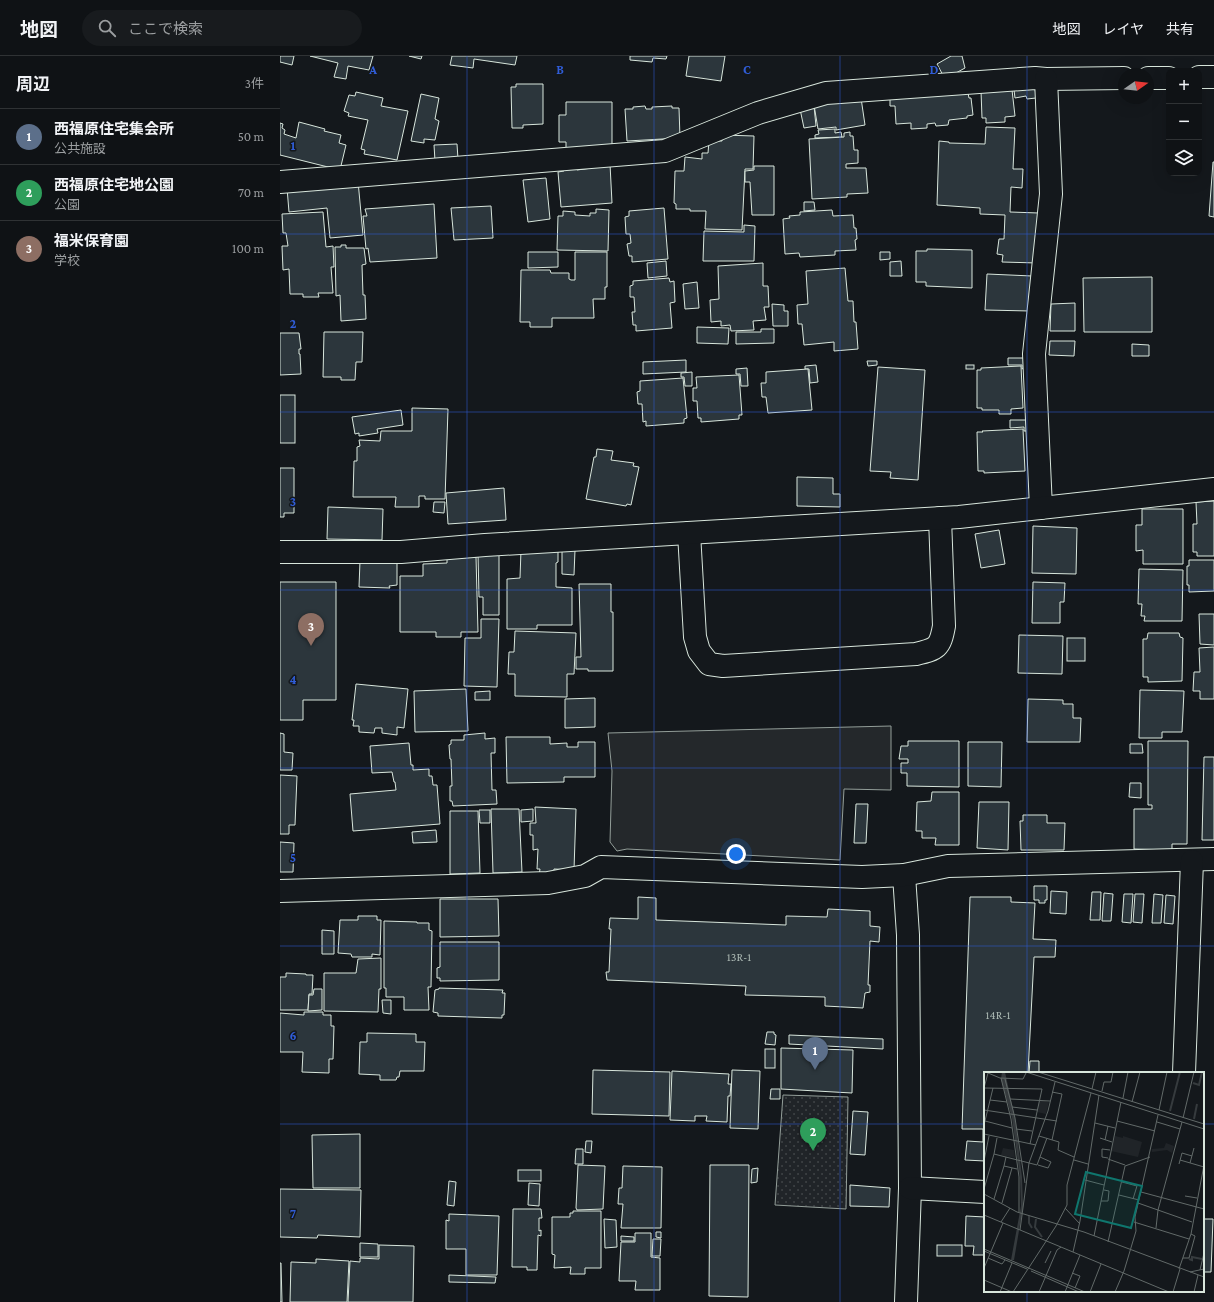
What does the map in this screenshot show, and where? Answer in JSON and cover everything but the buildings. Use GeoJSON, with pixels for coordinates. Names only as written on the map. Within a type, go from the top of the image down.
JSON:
{"type":"FeatureCollection","features":[{"type":"Feature","properties":{"kind":"street"},"geometry":{"type":"LineString","coordinates":[[1202,77],[1214,77]]}},
{"type":"Feature","properties":{"kind":"street"},"geometry":{"type":"LineString","coordinates":[[280,182],[665,151],[758,113],[826,93],[1035,78],[1118,78]]}},
{"type":"Feature","properties":{"kind":"street"},"geometry":{"type":"LineString","coordinates":[[1154,78],[1166,78]]}},
{"type":"Feature","properties":{"kind":"street"},"geometry":{"type":"LineString","coordinates":[[1041,508],[1034,354],[1051,194],[1046,79]]}},
{"type":"Feature","properties":{"kind":"street"},"geometry":{"type":"LineString","coordinates":[[280,552],[401,552],[485,545],[940,518],[1214,489]]}},
{"type":"Feature","properties":{"kind":"street"},"geometry":{"type":"LineString","coordinates":[[689,533],[695,637],[699,651],[709,664],[723,666],[916,654],[934,650],[942,641],[944,626],[940,518]]}},
{"type":"Feature","properties":{"kind":"street"},"geometry":{"type":"LineString","coordinates":[[280,891],[548,883],[585,876],[601,867],[862,877],[904,874],[948,866],[1192,861],[1214,859]]}},
{"type":"Feature","properties":{"kind":"street"},"geometry":{"type":"LineString","coordinates":[[1184,1072],[1192,861]]}},
{"type":"Feature","properties":{"kind":"street"},"geometry":{"type":"LineString","coordinates":[[904,874],[908,934],[910,1188],[906,1302]]}},
{"type":"Feature","properties":{"kind":"street"},"geometry":{"type":"LineString","coordinates":[[910,1188],[984,1192]]}},
{"type":"Feature","properties":{"kind":"shaded area"},"geometry":{"type":"Polygon","coordinates":[[[891,726],[891,790],[844,789],[840,860],[627,849],[617,851],[610,842],[612,771],[608,733],[891,726]]]}},
{"type":"Feature","properties":{"kind":"shaded area"},"geometry":{"type":"Polygon","coordinates":[[[783,1095],[848,1097],[846,1209],[775,1205],[783,1095]]]}},
{"type":"Feature","properties":{"kind":"place","name":"福米保育園"},"geometry":{"type":"Point","coordinates":[311,646]}},
{"type":"Feature","properties":{"kind":"place","name":"西福原住宅集会所"},"geometry":{"type":"Point","coordinates":[815,1070]}},
{"type":"Feature","properties":{"kind":"place","name":"西福原住宅地公園"},"geometry":{"type":"Point","coordinates":[813,1151]}}]}
